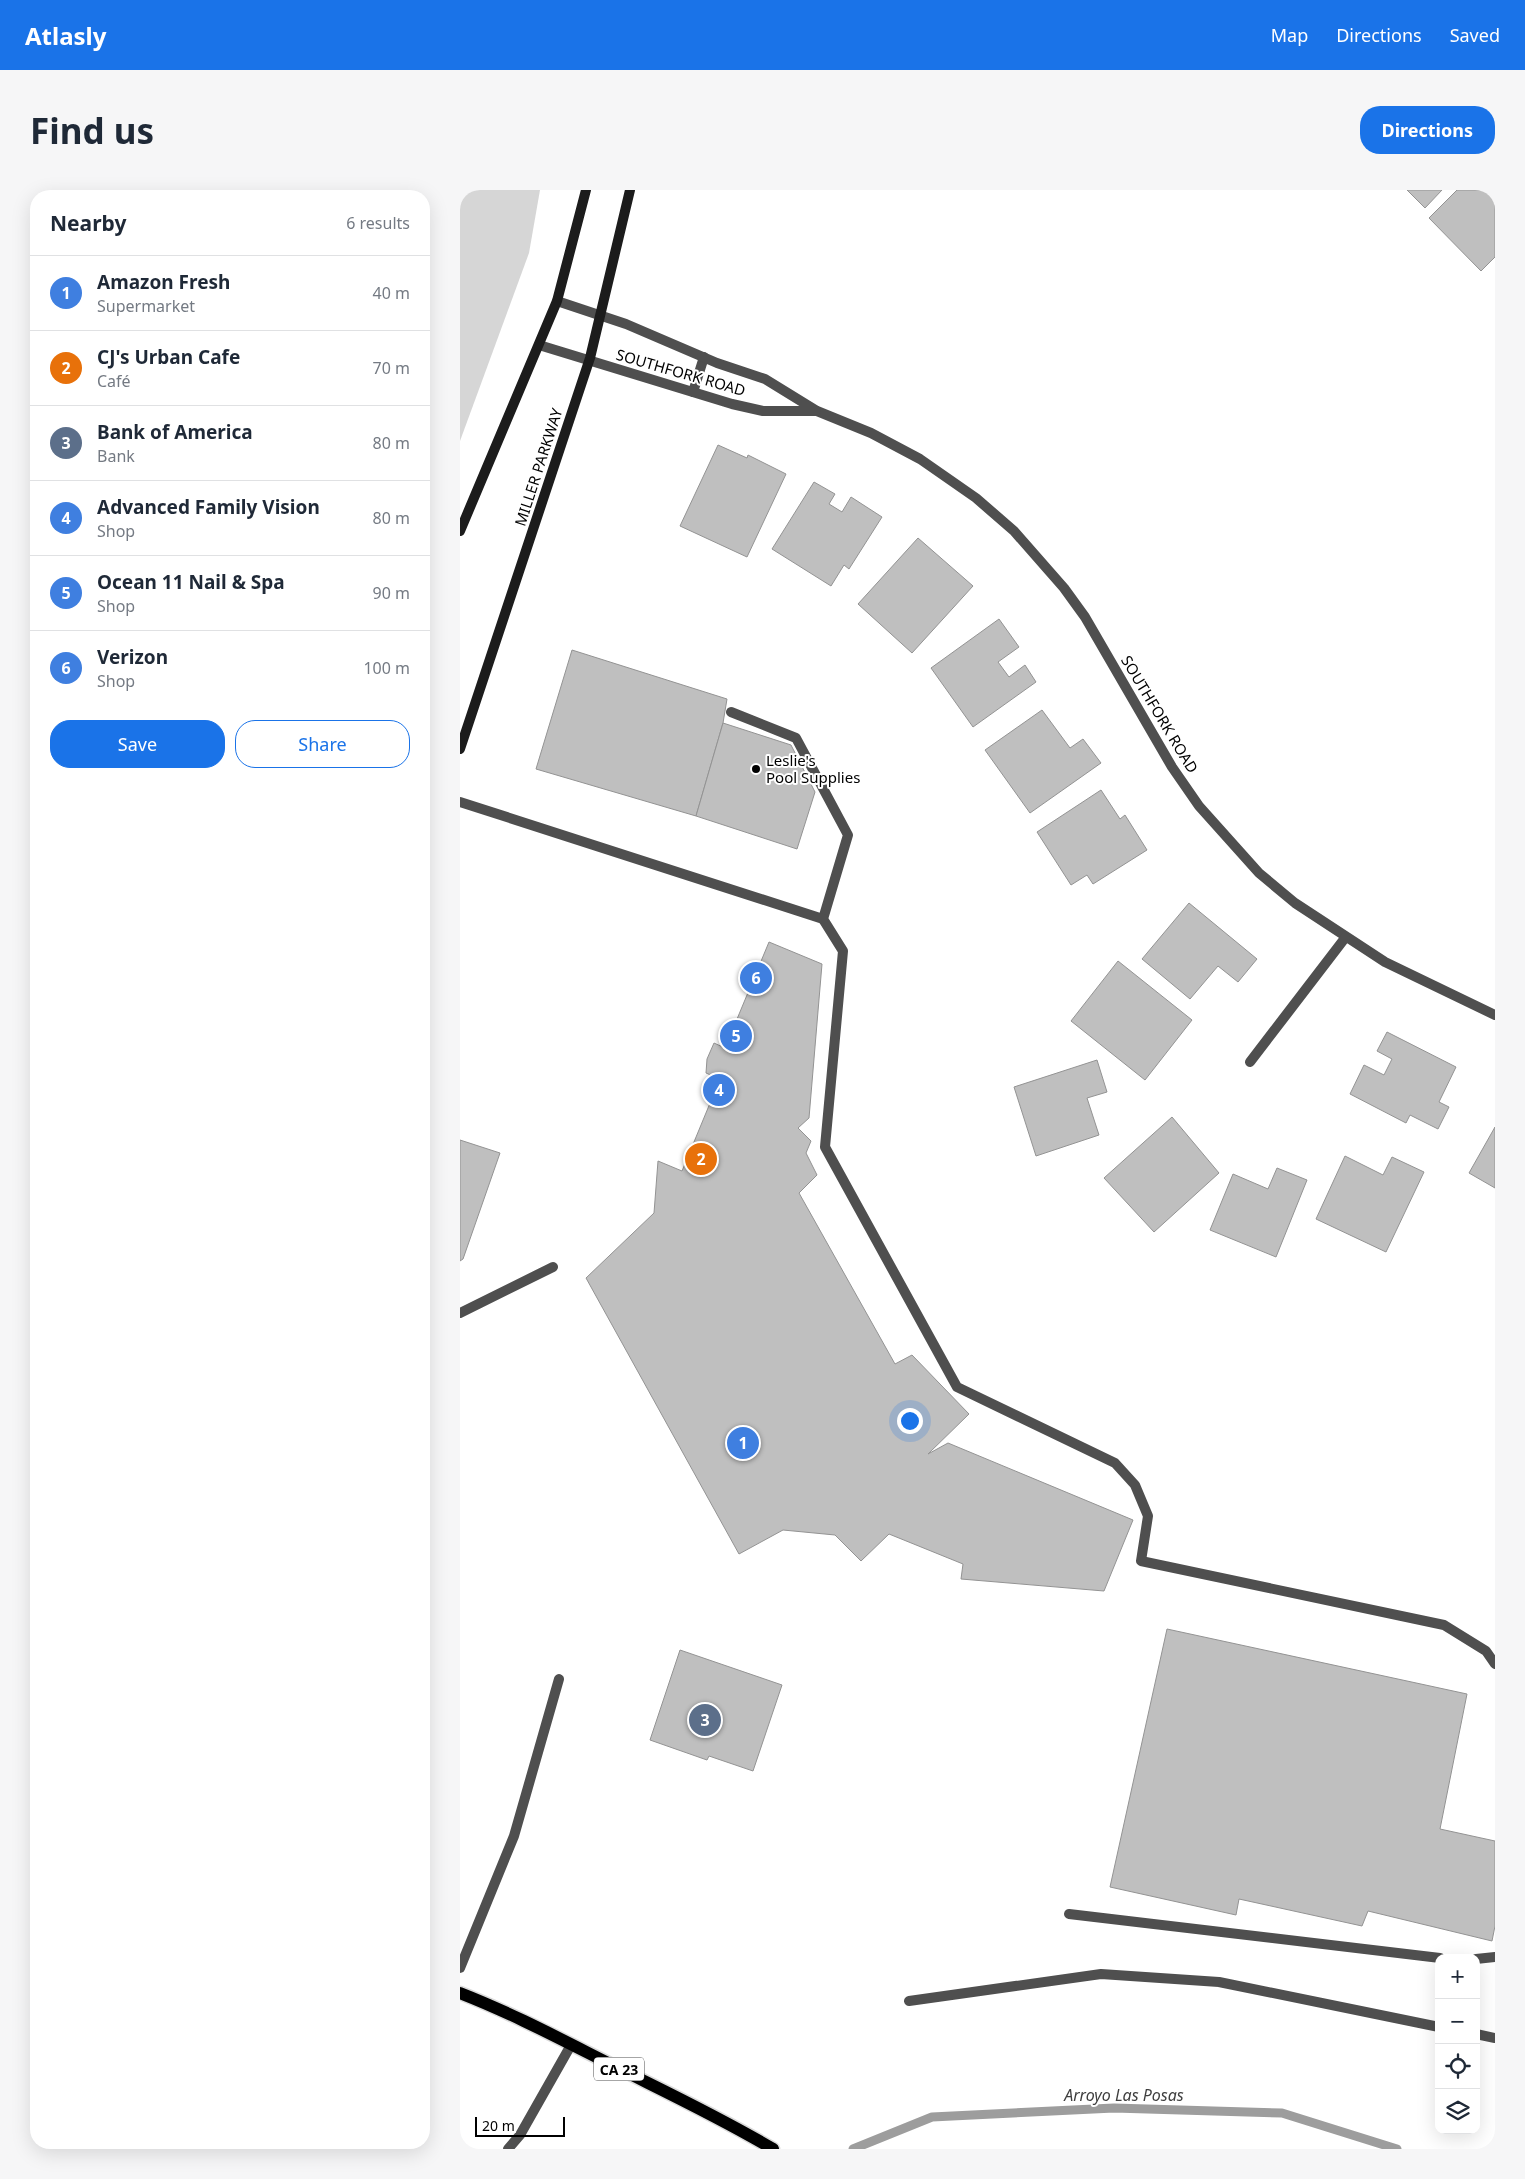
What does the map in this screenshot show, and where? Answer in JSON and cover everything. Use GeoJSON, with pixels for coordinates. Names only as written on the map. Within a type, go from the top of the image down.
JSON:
{"type":"FeatureCollection","features":[{"type":"Feature","properties":{"kind":"main road","name":"CA 23"},"geometry":{"type":"LineString","coordinates":[[460,1993],[493,2006],[745,2132],[773,2149]]}},
{"type":"Feature","properties":{"kind":"street"},"geometry":{"type":"LineString","coordinates":[[460,531],[557,301],[586,190]]}},
{"type":"Feature","properties":{"kind":"street","name":"MILLER PARKWAY"},"geometry":{"type":"LineString","coordinates":[[460,749],[589,361],[630,190]]}},
{"type":"Feature","properties":{"kind":"street","name":"SOUTHFORK ROAD"},"geometry":{"type":"LineString","coordinates":[[557,301],[631,326],[704,357],[765,379],[817,411],[871,433],[920,459],[976,498],[1014,531],[1047,567],[1085,617],[1172,767],[1198,806],[1258,873],[1295,903],[1345,938],[1385,962],[1495,1015]]}},
{"type":"Feature","properties":{"kind":"street","name":"SOUTHFORK ROAD"},"geometry":{"type":"LineString","coordinates":[[539,346],[763,411],[817,411]]}},
{"type":"Feature","properties":{"kind":"street"},"geometry":{"type":"LineString","coordinates":[[693,392],[704,357]]}},
{"type":"Feature","properties":{"kind":"street"},"geometry":{"type":"LineString","coordinates":[[731,712],[796,738],[848,835],[823,919]]}},
{"type":"Feature","properties":{"kind":"street"},"geometry":{"type":"LineString","coordinates":[[460,802],[823,919],[843,951],[825,1147],[957,1387],[1115,1463],[1135,1485],[1148,1516],[1141,1561],[1444,1625],[1486,1651],[1495,1664]]}},
{"type":"Feature","properties":{"kind":"street"},"geometry":{"type":"LineString","coordinates":[[1250,1062],[1345,938]]}},
{"type":"Feature","properties":{"kind":"street"},"geometry":{"type":"LineString","coordinates":[[460,1313],[553,1267]]}},
{"type":"Feature","properties":{"kind":"street"},"geometry":{"type":"LineString","coordinates":[[460,1968],[514,1836],[559,1679]]}},
{"type":"Feature","properties":{"kind":"street"},"geometry":{"type":"LineString","coordinates":[[1069,1914],[1435,1957]]}},
{"type":"Feature","properties":{"kind":"street"},"geometry":{"type":"LineString","coordinates":[[1480,1959],[1495,1958]]}},
{"type":"Feature","properties":{"kind":"street"},"geometry":{"type":"LineString","coordinates":[[909,2001],[1101,1974],[1219,1982],[1435,2026]]}},
{"type":"Feature","properties":{"kind":"street"},"geometry":{"type":"LineString","coordinates":[[1480,2035],[1495,2038]]}},
{"type":"Feature","properties":{"kind":"street"},"geometry":{"type":"LineString","coordinates":[[508,2149],[520,2135],[571,2045]]}},
{"type":"Feature","properties":{"kind":"shaded area"},"geometry":{"type":"Polygon","coordinates":[[[460,190],[540,190],[529,253],[460,441],[460,190]]]}},
{"type":"Feature","properties":{"kind":"building"},"geometry":{"type":"Polygon","coordinates":[[[1407,190],[1442,190],[1425,208],[1407,190]]]}},
{"type":"Feature","properties":{"kind":"building"},"geometry":{"type":"Polygon","coordinates":[[[1457,190],[1495,190],[1495,257],[1481,271],[1429,218],[1457,190]]]}},
{"type":"Feature","properties":{"kind":"building"},"geometry":{"type":"Polygon","coordinates":[[[718,445],[747,458],[748,455],[786,474],[747,557],[680,526],[718,445]]]}},
{"type":"Feature","properties":{"kind":"building"},"geometry":{"type":"Polygon","coordinates":[[[814,482],[835,494],[829,504],[842,512],[851,497],[882,517],[849,569],[844,565],[831,586],[772,549],[814,482]]]}},
{"type":"Feature","properties":{"kind":"building"},"geometry":{"type":"Polygon","coordinates":[[[918,538],[973,586],[912,653],[858,604],[918,538]]]}},
{"type":"Feature","properties":{"kind":"building"},"geometry":{"type":"Polygon","coordinates":[[[999,619],[1019,647],[998,662],[1009,677],[1025,665],[1036,682],[973,727],[931,668],[999,619]]]}},
{"type":"Feature","properties":{"kind":"building"},"geometry":{"type":"Polygon","coordinates":[[[572,650],[727,699],[723,723],[696,816],[536,769],[572,650]]]}},
{"type":"Feature","properties":{"kind":"building"},"geometry":{"type":"Polygon","coordinates":[[[1042,710],[1070,748],[1083,739],[1101,763],[1030,813],[985,750],[1042,710]]]}},
{"type":"Feature","properties":{"kind":"building","name":"Leslie's Pool Supplies"},"geometry":{"type":"Polygon","coordinates":[[[723,723],[791,745],[815,792],[797,849],[696,816],[723,723]]]}},
{"type":"Feature","properties":{"kind":"building"},"geometry":{"type":"Polygon","coordinates":[[[1101,790],[1120,819],[1125,815],[1147,850],[1093,884],[1087,875],[1071,885],[1037,832],[1101,790]]]}},
{"type":"Feature","properties":{"kind":"building"},"geometry":{"type":"Polygon","coordinates":[[[1189,903],[1257,959],[1238,982],[1218,966],[1190,999],[1142,959],[1189,903]]]}},
{"type":"Feature","properties":{"kind":"building"},"geometry":{"type":"Polygon","coordinates":[[[769,942],[822,964],[809,1118],[798,1128],[811,1141],[806,1153],[817,1175],[799,1193],[895,1364],[912,1355],[969,1414],[928,1454],[948,1443],[1133,1520],[1104,1591],[961,1579],[963,1564],[889,1534],[861,1561],[835,1535],[783,1530],[739,1554],[586,1278],[654,1213],[658,1161],[682,1171],[720,1079],[706,1073],[707,1059],[714,1043],[725,1048],[769,942]]]}},
{"type":"Feature","properties":{"kind":"building"},"geometry":{"type":"Polygon","coordinates":[[[1118,961],[1192,1020],[1145,1080],[1071,1021],[1118,961]]]}},
{"type":"Feature","properties":{"kind":"building"},"geometry":{"type":"Polygon","coordinates":[[[1387,1032],[1456,1067],[1439,1102],[1449,1107],[1438,1129],[1410,1115],[1406,1123],[1350,1094],[1364,1065],[1384,1075],[1392,1059],[1377,1051],[1387,1032]]]}},
{"type":"Feature","properties":{"kind":"building"},"geometry":{"type":"Polygon","coordinates":[[[1097,1060],[1107,1092],[1087,1098],[1099,1135],[1036,1156],[1014,1087],[1097,1060]]]}},
{"type":"Feature","properties":{"kind":"building"},"geometry":{"type":"Polygon","coordinates":[[[1172,1117],[1219,1173],[1154,1232],[1104,1178],[1172,1117]]]}},
{"type":"Feature","properties":{"kind":"building"},"geometry":{"type":"Polygon","coordinates":[[[1495,1127],[1495,1188],[1469,1173],[1495,1127]]]}},
{"type":"Feature","properties":{"kind":"building"},"geometry":{"type":"Polygon","coordinates":[[[460,1140],[500,1153],[463,1259],[460,1261],[460,1140]]]}},
{"type":"Feature","properties":{"kind":"building"},"geometry":{"type":"Polygon","coordinates":[[[1345,1156],[1383,1175],[1392,1157],[1424,1172],[1386,1252],[1316,1219],[1345,1156]]]}},
{"type":"Feature","properties":{"kind":"building"},"geometry":{"type":"Polygon","coordinates":[[[1277,1168],[1307,1180],[1276,1257],[1210,1230],[1233,1174],[1268,1189],[1277,1168]]]}},
{"type":"Feature","properties":{"kind":"building"},"geometry":{"type":"Polygon","coordinates":[[[1167,1629],[1467,1694],[1440,1829],[1495,1841],[1495,1926],[1492,1941],[1368,1911],[1362,1926],[1239,1899],[1236,1915],[1110,1887],[1167,1629]]]}},
{"type":"Feature","properties":{"kind":"building"},"geometry":{"type":"Polygon","coordinates":[[[680,1650],[782,1685],[753,1771],[709,1756],[707,1760],[650,1740],[680,1650]]]}},
{"type":"Feature","properties":{"kind":"waterway","name":"Arroyo Las Posas"},"geometry":{"type":"LineString","coordinates":[[853,2149],[932,2117],[1114,2108],[1282,2113],[1397,2149]]}},
{"type":"Feature","properties":{"kind":"place","name":"Leslie's Pool Supplies"},"geometry":{"type":"Point","coordinates":[756,769]}},
{"type":"Feature","properties":{"kind":"place","name":"Verizon"},"geometry":{"type":"Point","coordinates":[756,978]}},
{"type":"Feature","properties":{"kind":"place","name":"Ocean 11 Nail & Spa"},"geometry":{"type":"Point","coordinates":[736,1036]}},
{"type":"Feature","properties":{"kind":"place","name":"Advanced Family Vision"},"geometry":{"type":"Point","coordinates":[719,1090]}},
{"type":"Feature","properties":{"kind":"place","name":"CJ's Urban Cafe"},"geometry":{"type":"Point","coordinates":[701,1159]}},
{"type":"Feature","properties":{"kind":"place","name":"Amazon Fresh"},"geometry":{"type":"Point","coordinates":[743,1443]}},
{"type":"Feature","properties":{"kind":"place","name":"Bank of America"},"geometry":{"type":"Point","coordinates":[705,1720]}}]}
